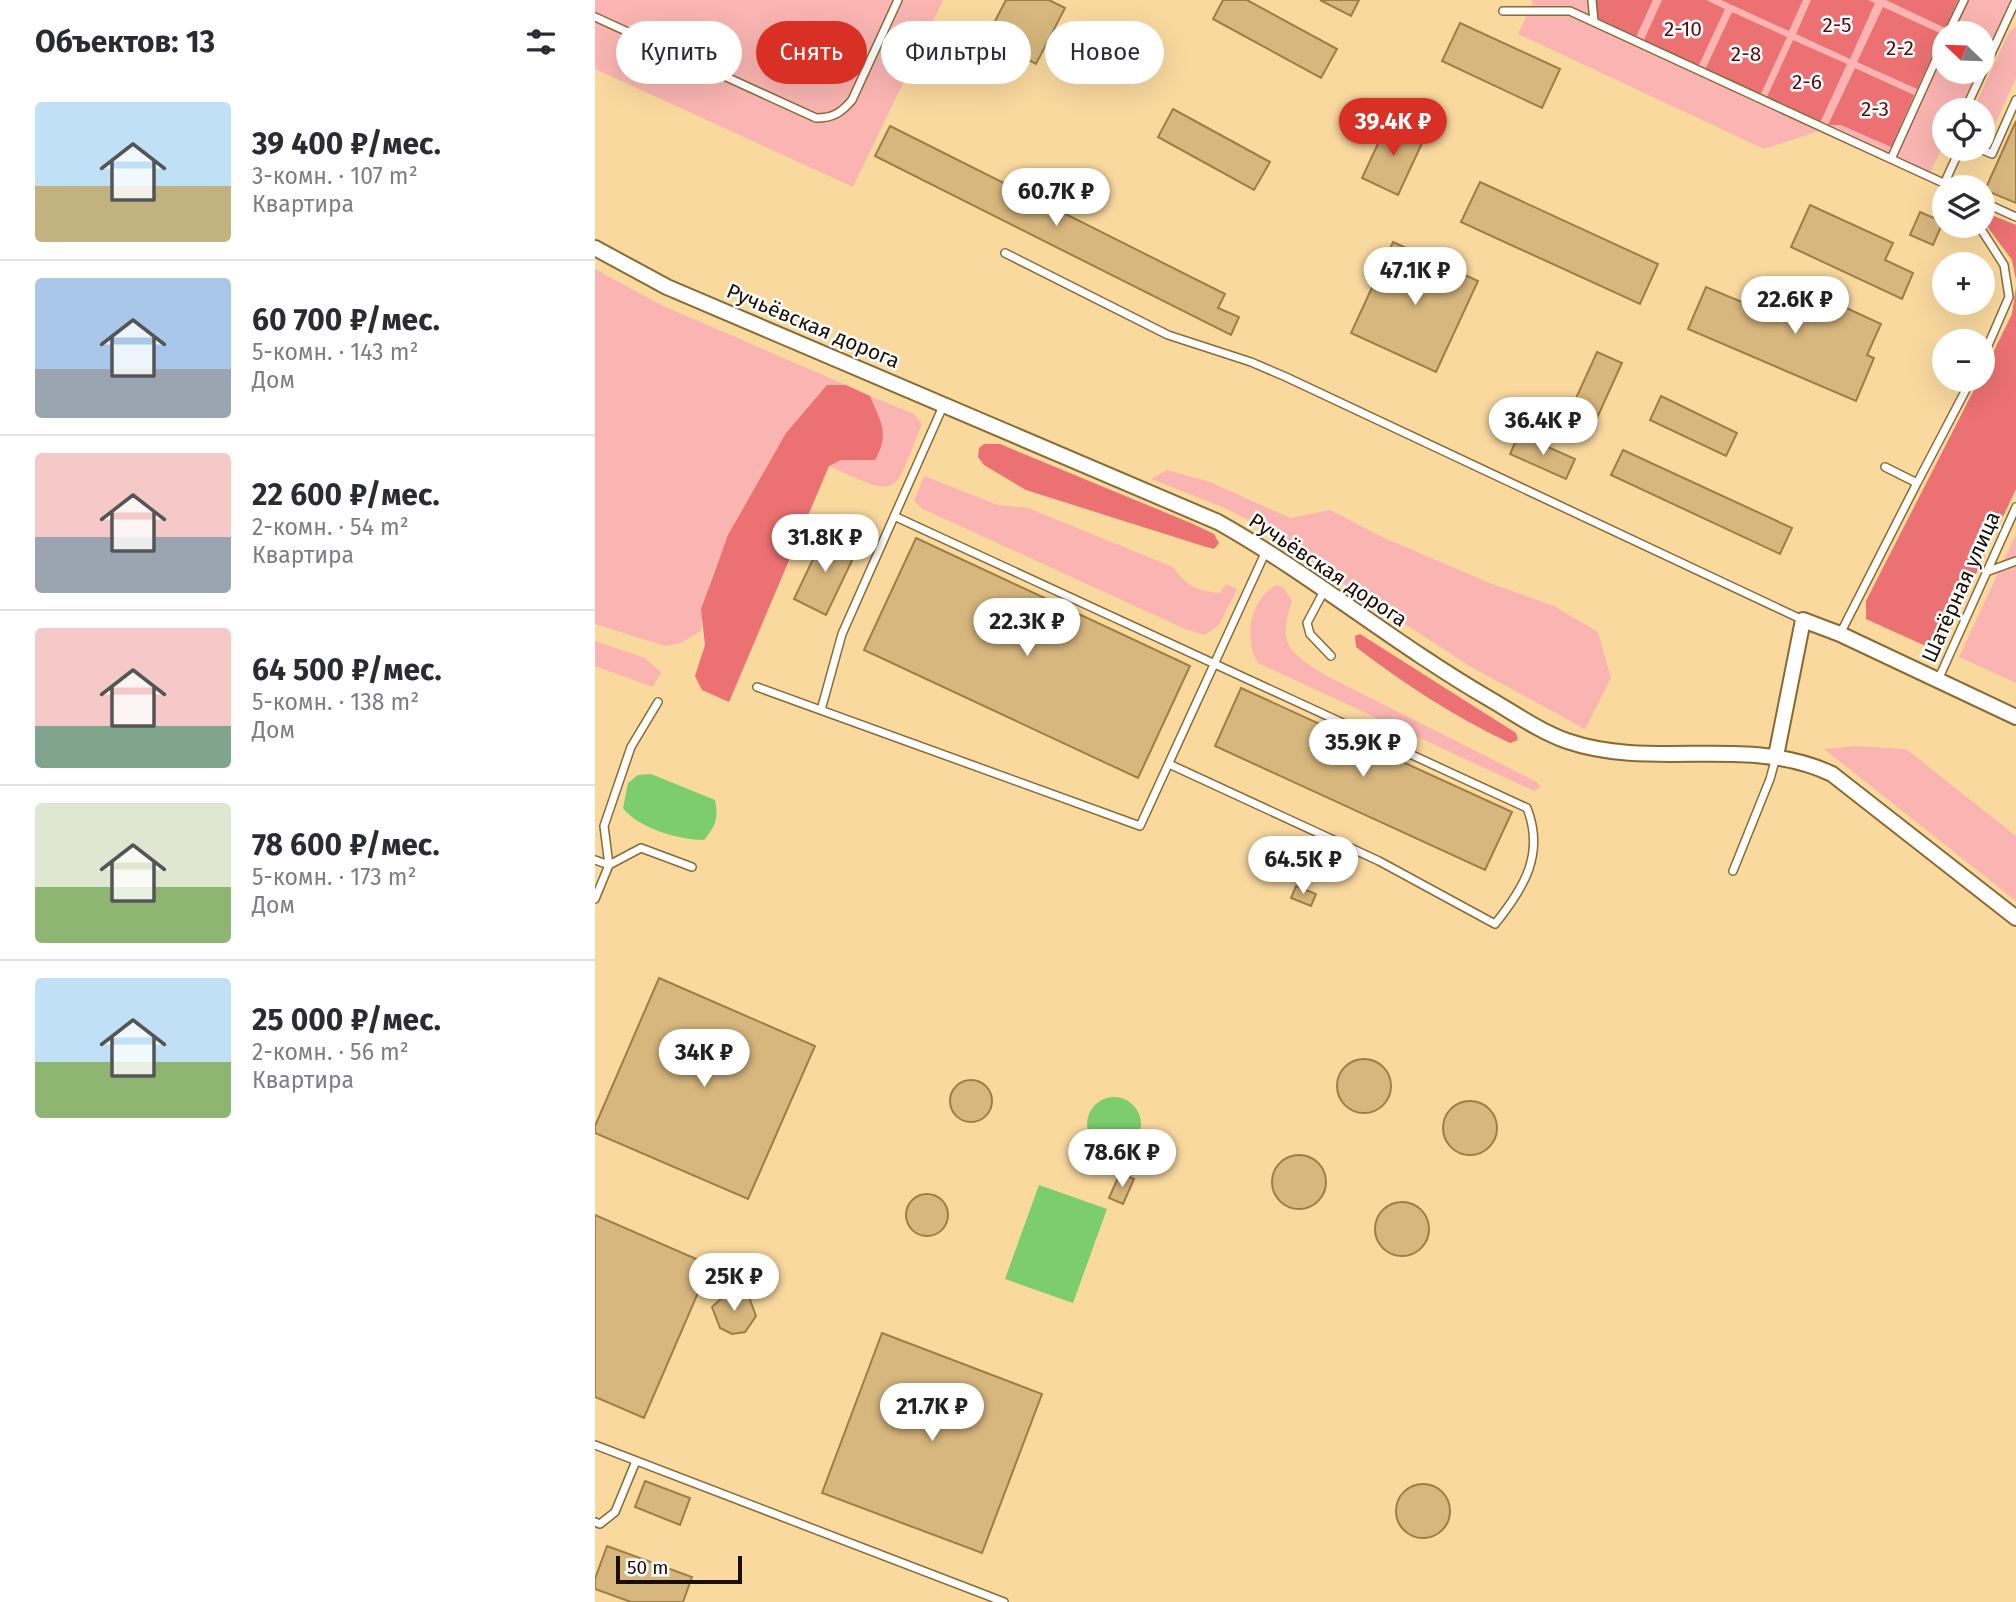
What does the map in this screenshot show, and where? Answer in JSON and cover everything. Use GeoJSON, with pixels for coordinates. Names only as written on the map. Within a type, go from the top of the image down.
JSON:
{"type":"FeatureCollection","features":[{"type":"Feature","properties":{"kind":"street","name":"Ручьёвская дорога"},"geometry":{"type":"LineString","coordinates":[[595,248],[667,287],[1218,522],[1267,550],[1432,665],[1563,740],[1623,754],[1776,756],[1804,761],[1856,790],[2016,918]]}},
{"type":"Feature","properties":{"kind":"street"},"geometry":{"type":"LineString","coordinates":[[1776,756],[1803,620],[1840,634],[2016,717]]}},
{"type":"Feature","properties":{"kind":"lane"},"geometry":{"type":"LineString","coordinates":[[595,17],[816,118],[831,118],[843,111],[852,100],[898,0]]}},
{"type":"Feature","properties":{"kind":"lane"},"geometry":{"type":"LineString","coordinates":[[1592,0],[1594,22]]}},
{"type":"Feature","properties":{"kind":"lane"},"geometry":{"type":"LineString","coordinates":[[1953,21],[1963,0]]}},
{"type":"Feature","properties":{"kind":"lane"},"geometry":{"type":"LineString","coordinates":[[1971,98],[2016,0]]}},
{"type":"Feature","properties":{"kind":"lane"},"geometry":{"type":"LineString","coordinates":[[1503,11],[1570,11],[1932,178]]}},
{"type":"Feature","properties":{"kind":"lane"},"geometry":{"type":"LineString","coordinates":[[1891,159],[1932,68]]}},
{"type":"Feature","properties":{"kind":"lane"},"geometry":{"type":"LineString","coordinates":[[1995,147],[2016,100]]}},
{"type":"Feature","properties":{"kind":"lane"},"geometry":{"type":"LineString","coordinates":[[1995,207],[2016,217]]}},
{"type":"Feature","properties":{"kind":"lane"},"geometry":{"type":"LineString","coordinates":[[1987,238],[2004,265],[2009,297],[1995,329]]}},
{"type":"Feature","properties":{"kind":"lane"},"geometry":{"type":"LineString","coordinates":[[1005,253],[1168,335],[1251,362],[1286,377],[1803,620]]}},
{"type":"Feature","properties":{"kind":"lane"},"geometry":{"type":"LineString","coordinates":[[1840,634],[1965,392]]}},
{"type":"Feature","properties":{"kind":"lane"},"geometry":{"type":"LineString","coordinates":[[821,710],[842,634],[944,404]]}},
{"type":"Feature","properties":{"kind":"lane"},"geometry":{"type":"LineString","coordinates":[[1885,467],[1917,483]]}},
{"type":"Feature","properties":{"kind":"lane","name":"Шатёрная улица"},"geometry":{"type":"LineString","coordinates":[[1937,681],[2016,507]]}},
{"type":"Feature","properties":{"kind":"lane"},"geometry":{"type":"LineString","coordinates":[[894,516],[1527,808],[1535,829],[1536,847],[1529,868],[1511,903],[1495,924],[1379,861],[1169,764]]}},
{"type":"Feature","properties":{"kind":"lane"},"geometry":{"type":"LineString","coordinates":[[757,687],[1140,826],[1267,550]]}},
{"type":"Feature","properties":{"kind":"lane"},"geometry":{"type":"LineString","coordinates":[[1986,572],[2016,561]]}},
{"type":"Feature","properties":{"kind":"lane"},"geometry":{"type":"LineString","coordinates":[[1324,591],[1307,623],[1310,634],[1331,656]]}},
{"type":"Feature","properties":{"kind":"lane"},"geometry":{"type":"LineString","coordinates":[[595,899],[609,865],[604,826],[631,747],[657,702]]}},
{"type":"Feature","properties":{"kind":"lane"},"geometry":{"type":"LineString","coordinates":[[1733,871],[1770,779],[1776,756]]}},
{"type":"Feature","properties":{"kind":"lane"},"geometry":{"type":"LineString","coordinates":[[609,865],[642,848],[692,867]]}},
{"type":"Feature","properties":{"kind":"lane"},"geometry":{"type":"LineString","coordinates":[[595,859],[609,865]]}},
{"type":"Feature","properties":{"kind":"lane"},"geometry":{"type":"LineString","coordinates":[[595,1445],[1004,1602]]}},
{"type":"Feature","properties":{"kind":"lane"},"geometry":{"type":"LineString","coordinates":[[595,1522],[600,1524],[615,1513],[636,1461]]}},
{"type":"Feature","properties":{"kind":"green space"},"geometry":{"type":"Polygon","coordinates":[[[595,0],[943,0],[933,21],[881,21],[881,84],[903,84],[853,187],[628,84],[742,84],[742,21],[616,21],[616,79],[595,69],[595,0]]]}},
{"type":"Feature","properties":{"kind":"green space"},"geometry":{"type":"Polygon","coordinates":[[[1531,0],[2010,1],[1995,34],[1995,21],[1932,21],[1932,84],[1972,84],[1965,98],[1932,98],[1932,161],[1936,161],[1927,180],[1819,131],[1764,149],[1518,34],[1533,2],[1531,0]]]}},
{"type":"Feature","properties":{"kind":"green space"},"geometry":{"type":"Polygon","coordinates":[[[1596,0],[1653,0],[1635,39],[1599,22],[1596,0]]]}},
{"type":"Feature","properties":{"kind":"green space","name":"2-10"},"geometry":{"type":"Polygon","coordinates":[[[1662,0],[1706,0],[1725,9],[1698,67],[1643,42],[1662,0]]]}},
{"type":"Feature","properties":{"kind":"green space"},"geometry":{"type":"Polygon","coordinates":[[[1721,0],[1803,0],[1789,31],[1721,0]]]}},
{"type":"Feature","properties":{"kind":"green space","name":"2-5"},"geometry":{"type":"Polygon","coordinates":[[[1811,0],[1868,0],[1875,3],[1850,59],[1796,34],[1811,0]]]}},
{"type":"Feature","properties":{"kind":"green space"},"geometry":{"type":"Polygon","coordinates":[[[1886,0],[1958,0],[1948,21],[1932,22],[1886,0]]]}},
{"type":"Feature","properties":{"kind":"green space","name":"2-2"},"geometry":{"type":"Polygon","coordinates":[[[1883,7],[1932,29],[1932,56],[1917,89],[1857,62],[1883,7]]]}},
{"type":"Feature","properties":{"kind":"green space","name":"2-8"},"geometry":{"type":"Polygon","coordinates":[[[1732,12],[1787,37],[1760,96],[1705,70],[1732,12]]]}},
{"type":"Feature","properties":{"kind":"green space"},"geometry":{"type":"Polygon","coordinates":[[[2016,26],[2016,78],[1995,124],[1995,98],[1979,98],[1985,84],[1995,84],[1995,62],[2009,32],[2016,26]]]}},
{"type":"Feature","properties":{"kind":"green space","name":"2-6"},"geometry":{"type":"Polygon","coordinates":[[[1793,40],[1847,64],[1820,123],[1766,99],[1793,40]]]}},
{"type":"Feature","properties":{"kind":"green space","name":"2-3"},"geometry":{"type":"Polygon","coordinates":[[[1855,68],[1914,95],[1891,147],[1841,125],[1828,125],[1855,68]]]}},
{"type":"Feature","properties":{"kind":"green space"},"geometry":{"type":"Polygon","coordinates":[[[1995,216],[2016,225],[2016,280],[2012,260],[1995,237],[1995,216]]]}},
{"type":"Feature","properties":{"kind":"green space"},"geometry":{"type":"Polygon","coordinates":[[[595,269],[661,305],[846,385],[827,385],[748,502],[715,567],[705,599],[701,631],[681,643],[665,646],[595,624],[595,269]]]}},
{"type":"Feature","properties":{"kind":"green space"},"geometry":{"type":"Polygon","coordinates":[[[2016,287],[2016,489],[1939,652],[1866,619],[1866,601],[1973,392],[1995,392],[1995,349],[2012,314],[2016,287]]]}},
{"type":"Feature","properties":{"kind":"green space"},"geometry":{"type":"Polygon","coordinates":[[[827,385],[846,385],[870,396],[882,428],[880,451],[875,460],[841,460],[829,466],[729,702],[702,690],[695,676],[705,645],[701,609],[728,535],[786,433],[827,385]]]}},
{"type":"Feature","properties":{"kind":"green space"},"geometry":{"type":"Polygon","coordinates":[[[870,396],[914,414],[922,424],[899,478],[892,485],[883,487],[829,466],[841,460],[875,460],[883,435],[870,396]]]}},
{"type":"Feature","properties":{"kind":"green space"},"geometry":{"type":"Polygon","coordinates":[[[984,444],[1000,444],[1193,524],[1214,534],[1219,543],[1214,549],[1203,546],[1026,490],[984,465],[978,457],[979,448],[984,444]]]}},
{"type":"Feature","properties":{"kind":"green space"},"geometry":{"type":"Polygon","coordinates":[[[1167,470],[1210,482],[1290,518],[1330,510],[1382,537],[1492,584],[1554,606],[1598,632],[1611,678],[1585,729],[1471,667],[1328,574],[1281,537],[1225,508],[1151,479],[1167,470]]]}},
{"type":"Feature","properties":{"kind":"green space"},"geometry":{"type":"Polygon","coordinates":[[[924,476],[998,505],[1028,508],[1173,567],[1183,579],[1198,589],[1220,593],[1226,584],[1237,589],[1219,625],[1204,635],[1185,629],[923,509],[914,501],[924,476]]]}},
{"type":"Feature","properties":{"kind":"green space"},"geometry":{"type":"Polygon","coordinates":[[[2016,534],[2016,683],[1959,657],[2016,534]]]}},
{"type":"Feature","properties":{"kind":"green space"},"geometry":{"type":"Polygon","coordinates":[[[1276,585],[1283,587],[1292,601],[1286,637],[1301,659],[1323,674],[1537,782],[1541,787],[1534,791],[1258,663],[1251,642],[1252,620],[1260,600],[1276,585]]]}},
{"type":"Feature","properties":{"kind":"green space"},"geometry":{"type":"Polygon","coordinates":[[[1360,634],[1516,733],[1518,740],[1510,743],[1411,687],[1356,647],[1355,636],[1360,634]]]}},
{"type":"Feature","properties":{"kind":"green space"},"geometry":{"type":"Polygon","coordinates":[[[595,641],[645,658],[661,672],[653,687],[595,666],[595,641]]]}},
{"type":"Feature","properties":{"kind":"green space"},"geometry":{"type":"Polygon","coordinates":[[[1855,746],[1906,749],[2016,836],[2016,901],[1824,749],[1855,746]]]}},
{"type":"Feature","properties":{"kind":"shaded area"},"geometry":{"type":"Polygon","coordinates":[[[651,774],[715,800],[715,822],[704,840],[660,832],[638,821],[623,808],[628,783],[638,775],[651,774]]]}},
{"type":"Feature","properties":{"kind":"shaded area"},"geometry":{"type":"Polygon","coordinates":[[[1119,1097],[1129,1101],[1137,1109],[1141,1124],[1137,1139],[1129,1147],[1109,1151],[1099,1147],[1091,1139],[1087,1119],[1091,1109],[1099,1101],[1119,1097]]]}},
{"type":"Feature","properties":{"kind":"shaded area"},"geometry":{"type":"Polygon","coordinates":[[[1039,1185],[1107,1209],[1073,1303],[1005,1279],[1039,1185]]]}},
{"type":"Feature","properties":{"kind":"building"},"geometry":{"type":"Polygon","coordinates":[[[1006,0],[1049,0],[1065,8],[1058,21],[1045,21],[1045,47],[1036,64],[1031,61],[1031,21],[995,21],[1006,0]]]}},
{"type":"Feature","properties":{"kind":"building"},"geometry":{"type":"Polygon","coordinates":[[[1223,0],[1247,0],[1337,49],[1321,78],[1213,19],[1223,0]]]}},
{"type":"Feature","properties":{"kind":"building"},"geometry":{"type":"Polygon","coordinates":[[[1320,0],[1359,0],[1351,16],[1320,0]]]}},
{"type":"Feature","properties":{"kind":"building"},"geometry":{"type":"Polygon","coordinates":[[[1460,23],[1560,69],[1542,108],[1442,61],[1460,23]]]}},
{"type":"Feature","properties":{"kind":"building"},"geometry":{"type":"Polygon","coordinates":[[[1173,109],[1270,162],[1254,190],[1158,137],[1173,109]]]}},
{"type":"Feature","properties":{"kind":"building"},"geometry":{"type":"Polygon","coordinates":[[[2016,121],[2016,203],[1995,194],[1995,175],[1992,175],[2016,121]]]}},
{"type":"Feature","properties":{"kind":"building"},"geometry":{"type":"Polygon","coordinates":[[[1388,122],[1424,139],[1398,195],[1362,178],[1388,122]]]}},
{"type":"Feature","properties":{"kind":"building"},"geometry":{"type":"Polygon","coordinates":[[[890,126],[1225,294],[1218,308],[1239,317],[1231,335],[875,156],[890,126]]]}},
{"type":"Feature","properties":{"kind":"building"},"geometry":{"type":"Polygon","coordinates":[[[1480,182],[1658,264],[1640,304],[1461,222],[1480,182]]]}},
{"type":"Feature","properties":{"kind":"building"},"geometry":{"type":"Polygon","coordinates":[[[1810,205],[1893,243],[1885,260],[1913,273],[1902,299],[1791,247],[1810,205]]]}},
{"type":"Feature","properties":{"kind":"building"},"geometry":{"type":"Polygon","coordinates":[[[1920,212],[1932,217],[1932,238],[1936,238],[1933,245],[1910,235],[1920,212]]]}},
{"type":"Feature","properties":{"kind":"building"},"geometry":{"type":"Polygon","coordinates":[[[1393,242],[1478,281],[1436,372],[1351,333],[1393,242]]]}},
{"type":"Feature","properties":{"kind":"building"},"geometry":{"type":"Polygon","coordinates":[[[1784,279],[1881,324],[1867,355],[1874,358],[1856,401],[1688,329],[1706,287],[1768,313],[1784,279]]]}},
{"type":"Feature","properties":{"kind":"building"},"geometry":{"type":"Polygon","coordinates":[[[1597,352],[1622,363],[1597,418],[1572,407],[1597,352]]]}},
{"type":"Feature","properties":{"kind":"building"},"geometry":{"type":"Polygon","coordinates":[[[1661,396],[1737,433],[1726,456],[1650,420],[1661,396]]]}},
{"type":"Feature","properties":{"kind":"building"},"geometry":{"type":"Polygon","coordinates":[[[1519,434],[1575,459],[1566,479],[1510,454],[1519,434]]]}},
{"type":"Feature","properties":{"kind":"building"},"geometry":{"type":"Polygon","coordinates":[[[1623,450],[1792,528],[1780,554],[1611,475],[1623,450]]]}},
{"type":"Feature","properties":{"kind":"building"},"geometry":{"type":"Polygon","coordinates":[[[825,534],[857,550],[826,615],[794,599],[825,534]]]}},
{"type":"Feature","properties":{"kind":"building"},"geometry":{"type":"Polygon","coordinates":[[[916,538],[1190,666],[1138,778],[864,650],[916,538]]]}},
{"type":"Feature","properties":{"kind":"building"},"geometry":{"type":"Polygon","coordinates":[[[1241,688],[1512,812],[1485,870],[1215,746],[1241,688]]]}},
{"type":"Feature","properties":{"kind":"building"},"geometry":{"type":"Polygon","coordinates":[[[1296,886],[1316,894],[1311,906],[1291,898],[1296,886]]]}},
{"type":"Feature","properties":{"kind":"building"},"geometry":{"type":"Polygon","coordinates":[[[659,978],[815,1046],[748,1199],[595,1133],[595,1126],[659,978]]]}},
{"type":"Feature","properties":{"kind":"building"},"geometry":{"type":"Polygon","coordinates":[[[1369,1059],[1379,1063],[1387,1071],[1391,1086],[1387,1101],[1379,1109],[1359,1113],[1349,1109],[1341,1101],[1337,1081],[1341,1071],[1349,1063],[1369,1059]]]}},
{"type":"Feature","properties":{"kind":"building"},"geometry":{"type":"Polygon","coordinates":[[[971,1080],[986,1086],[992,1101],[986,1116],[971,1122],[956,1116],[950,1101],[956,1086],[971,1080]]]}},
{"type":"Feature","properties":{"kind":"building"},"geometry":{"type":"Polygon","coordinates":[[[1475,1101],[1485,1105],[1493,1113],[1497,1128],[1493,1143],[1485,1151],[1465,1155],[1455,1151],[1447,1143],[1443,1123],[1447,1113],[1455,1105],[1475,1101]]]}},
{"type":"Feature","properties":{"kind":"building"},"geometry":{"type":"Polygon","coordinates":[[[1304,1155],[1314,1159],[1322,1167],[1326,1182],[1322,1197],[1314,1205],[1294,1209],[1284,1205],[1276,1197],[1272,1177],[1276,1167],[1284,1159],[1304,1155]]]}},
{"type":"Feature","properties":{"kind":"building"},"geometry":{"type":"Polygon","coordinates":[[[1120,1173],[1134,1179],[1123,1204],[1109,1198],[1120,1173]]]}},
{"type":"Feature","properties":{"kind":"building"},"geometry":{"type":"Polygon","coordinates":[[[927,1194],[942,1200],[948,1215],[942,1230],[927,1236],[912,1230],[906,1215],[912,1200],[927,1194]]]}},
{"type":"Feature","properties":{"kind":"building"},"geometry":{"type":"Polygon","coordinates":[[[1407,1202],[1417,1206],[1425,1214],[1429,1229],[1425,1244],[1417,1252],[1397,1256],[1387,1252],[1379,1244],[1375,1224],[1379,1214],[1387,1206],[1407,1202]]]}},
{"type":"Feature","properties":{"kind":"building"},"geometry":{"type":"Polygon","coordinates":[[[595,1215],[710,1265],[644,1418],[595,1397],[595,1215]]]}},
{"type":"Feature","properties":{"kind":"building"},"geometry":{"type":"Polygon","coordinates":[[[736,1293],[749,1297],[756,1316],[745,1332],[732,1334],[720,1328],[712,1307],[723,1297],[736,1293]]]}},
{"type":"Feature","properties":{"kind":"building"},"geometry":{"type":"Polygon","coordinates":[[[882,1333],[1042,1394],[982,1553],[822,1493],[882,1333]]]}},
{"type":"Feature","properties":{"kind":"building"},"geometry":{"type":"Polygon","coordinates":[[[645,1481],[690,1498],[680,1525],[635,1507],[645,1481]]]}},
{"type":"Feature","properties":{"kind":"building"},"geometry":{"type":"Polygon","coordinates":[[[1428,1484],[1438,1488],[1446,1496],[1450,1511],[1446,1526],[1438,1534],[1418,1538],[1408,1534],[1400,1526],[1396,1506],[1400,1496],[1408,1488],[1428,1484]]]}},
{"type":"Feature","properties":{"kind":"building"},"geometry":{"type":"Polygon","coordinates":[[[607,1546],[692,1577],[683,1602],[631,1602],[595,1589],[595,1579],[607,1546]]]}}]}
